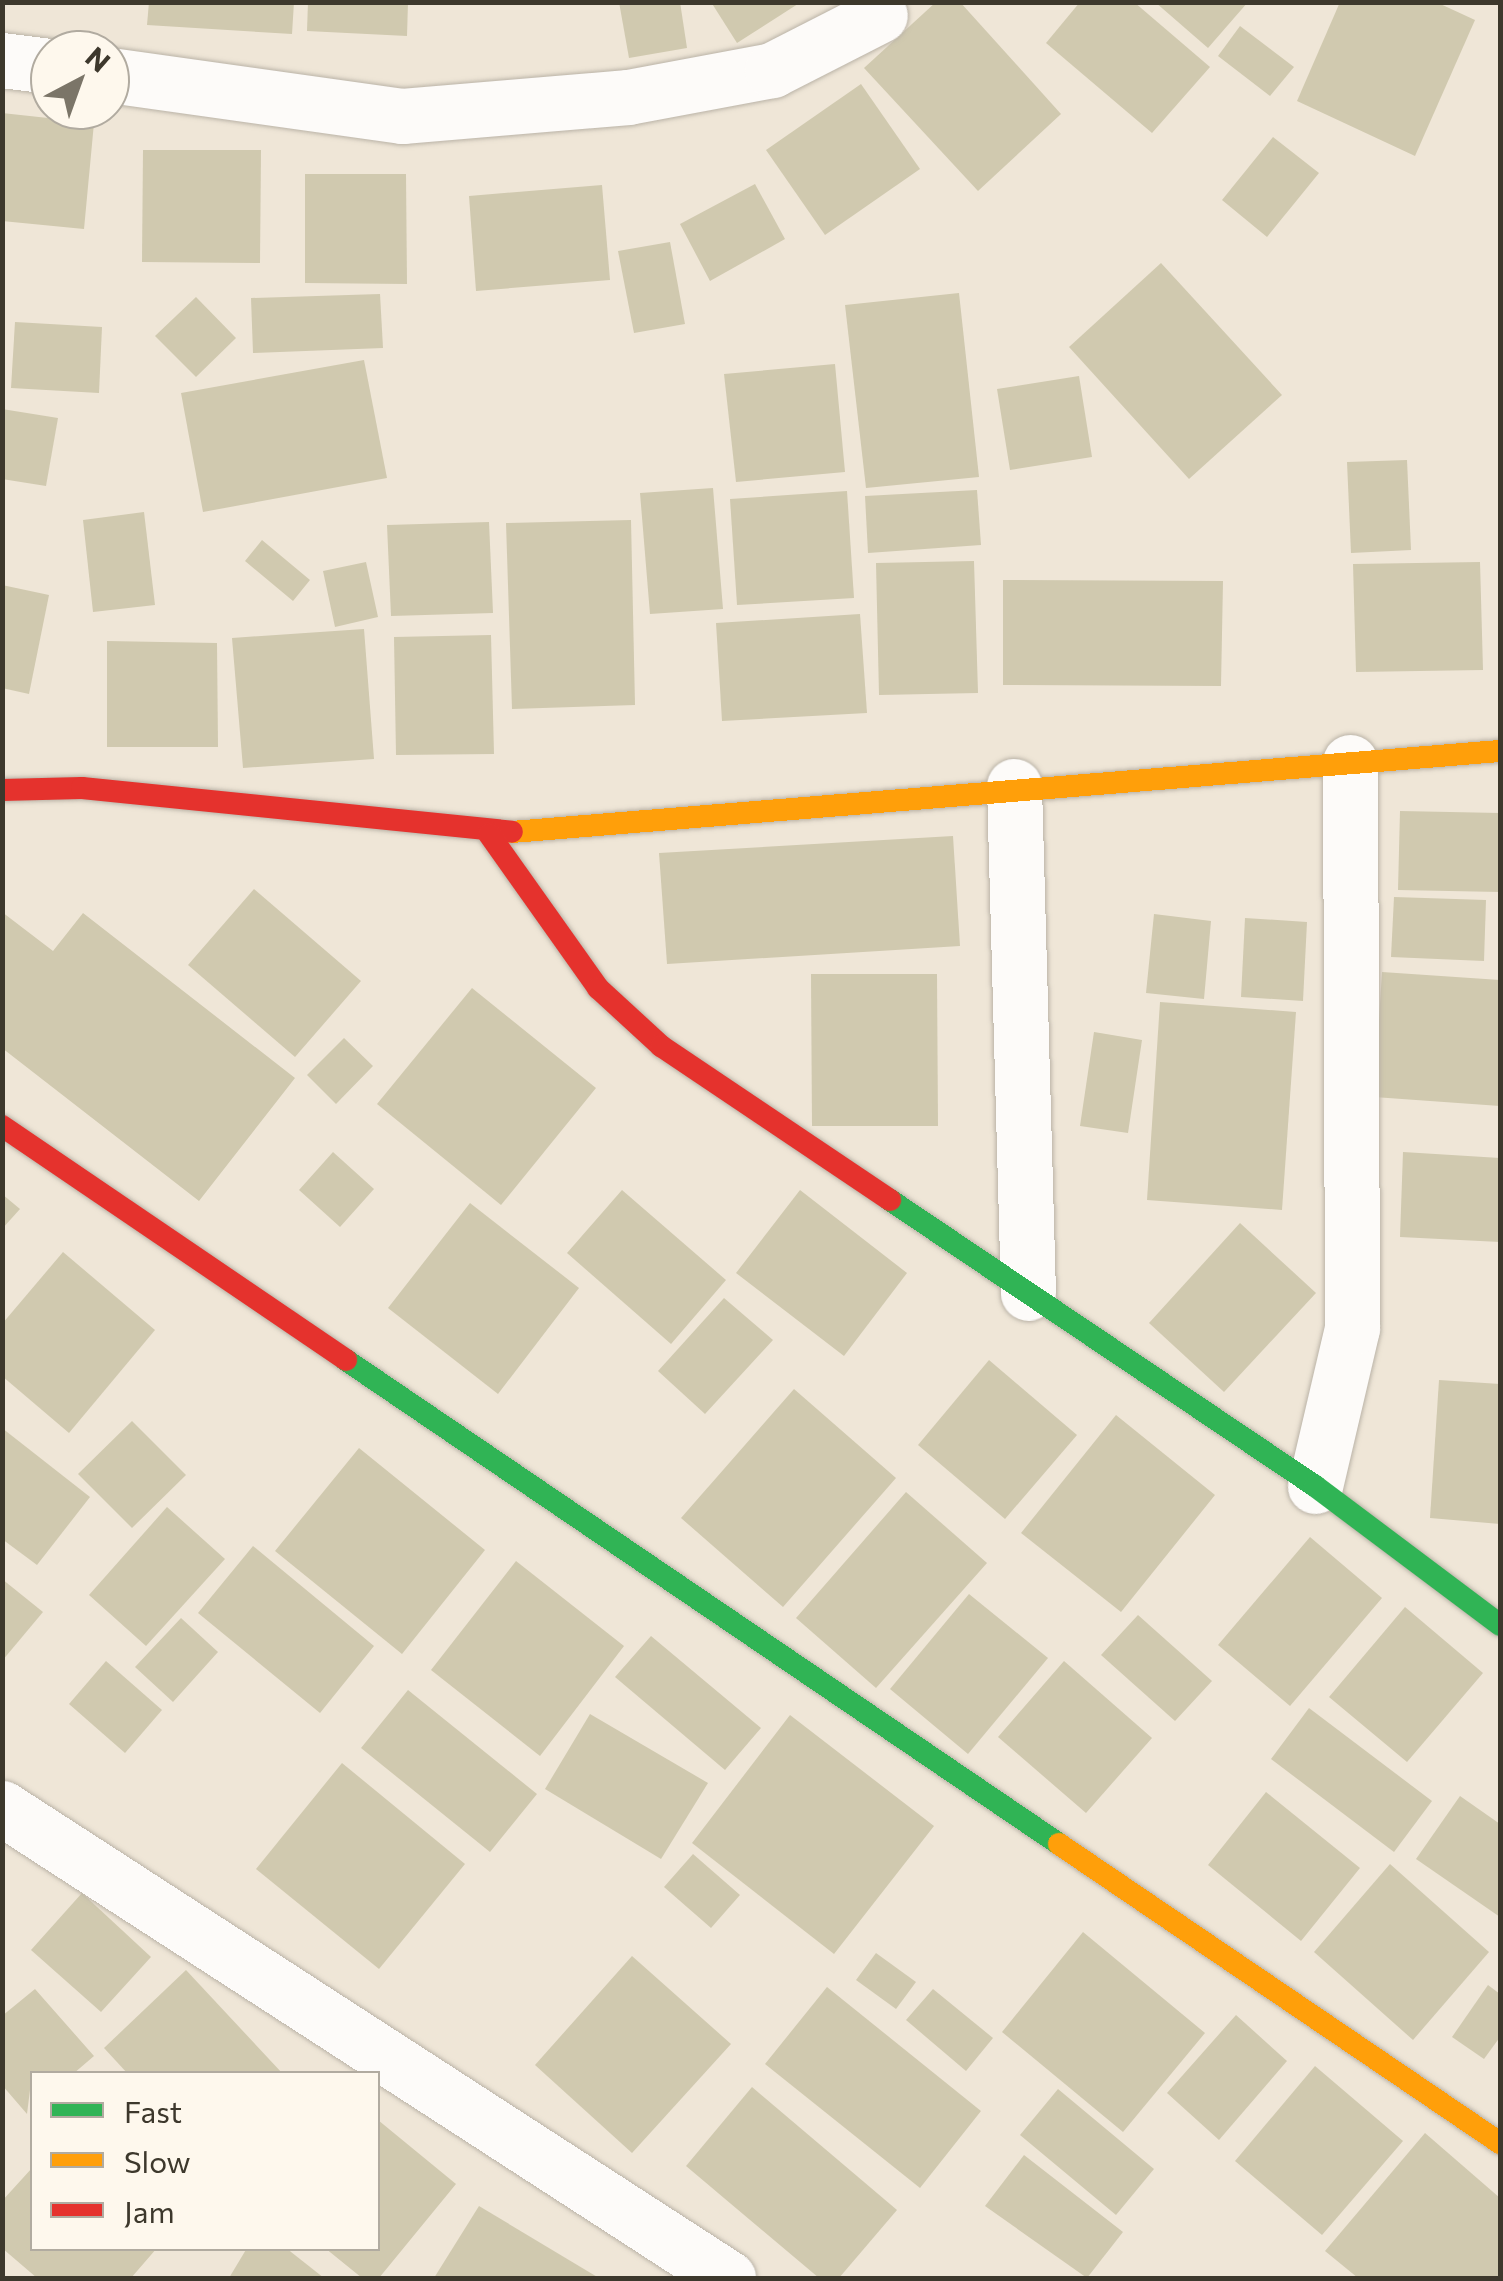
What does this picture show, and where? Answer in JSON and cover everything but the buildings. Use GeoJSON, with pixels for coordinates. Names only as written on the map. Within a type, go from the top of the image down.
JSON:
{"type":"FeatureCollection","features":[{"type":"Feature","properties":{"kind":"street"},"geometry":{"type":"LineString","coordinates":[[130,78],[402,116],[628,97],[772,70],[880,15]]}},
{"type":"Feature","properties":{"kind":"street"},"geometry":{"type":"LineString","coordinates":[[2,60],[30,64]]}},
{"type":"Feature","properties":{"kind":"street"},"geometry":{"type":"LineString","coordinates":[[2,790],[82,788],[489,834],[1014,786],[1500,751]]}},
{"type":"Feature","properties":{"kind":"street"},"geometry":{"type":"LineString","coordinates":[[1315,1486],[1352,1328],[1350,762]]}},
{"type":"Feature","properties":{"kind":"street"},"geometry":{"type":"LineString","coordinates":[[1014,786],[1028,1293]]}},
{"type":"Feature","properties":{"kind":"street"},"geometry":{"type":"LineString","coordinates":[[489,834],[598,988],[661,1046],[1315,1486],[1500,1626]]}},
{"type":"Feature","properties":{"kind":"street"},"geometry":{"type":"LineString","coordinates":[[2,1126],[1500,2143]]}},
{"type":"Feature","properties":{"kind":"street"},"geometry":{"type":"LineString","coordinates":[[2,1808],[728,2278]]}},
{"type":"Feature","properties":{"kind":"traffic: fast"},"geometry":{"type":"LineString","coordinates":[[890,1200],[1315,1486],[1500,1625]]}},
{"type":"Feature","properties":{"kind":"traffic: fast"},"geometry":{"type":"LineString","coordinates":[[346,1360],[1059,1844]]}},
{"type":"Feature","properties":{"kind":"traffic: slow"},"geometry":{"type":"LineString","coordinates":[[512,832],[1500,751]]}},
{"type":"Feature","properties":{"kind":"traffic: slow"},"geometry":{"type":"LineString","coordinates":[[1059,1844],[1500,2143]]}},
{"type":"Feature","properties":{"kind":"traffic: jam"},"geometry":{"type":"LineString","coordinates":[[2,790],[82,788],[512,832]]}},
{"type":"Feature","properties":{"kind":"traffic: jam"},"geometry":{"type":"LineString","coordinates":[[489,834],[598,988],[661,1046],[890,1200]]}},
{"type":"Feature","properties":{"kind":"traffic: jam"},"geometry":{"type":"LineString","coordinates":[[2,1126],[346,1360]]}}]}
